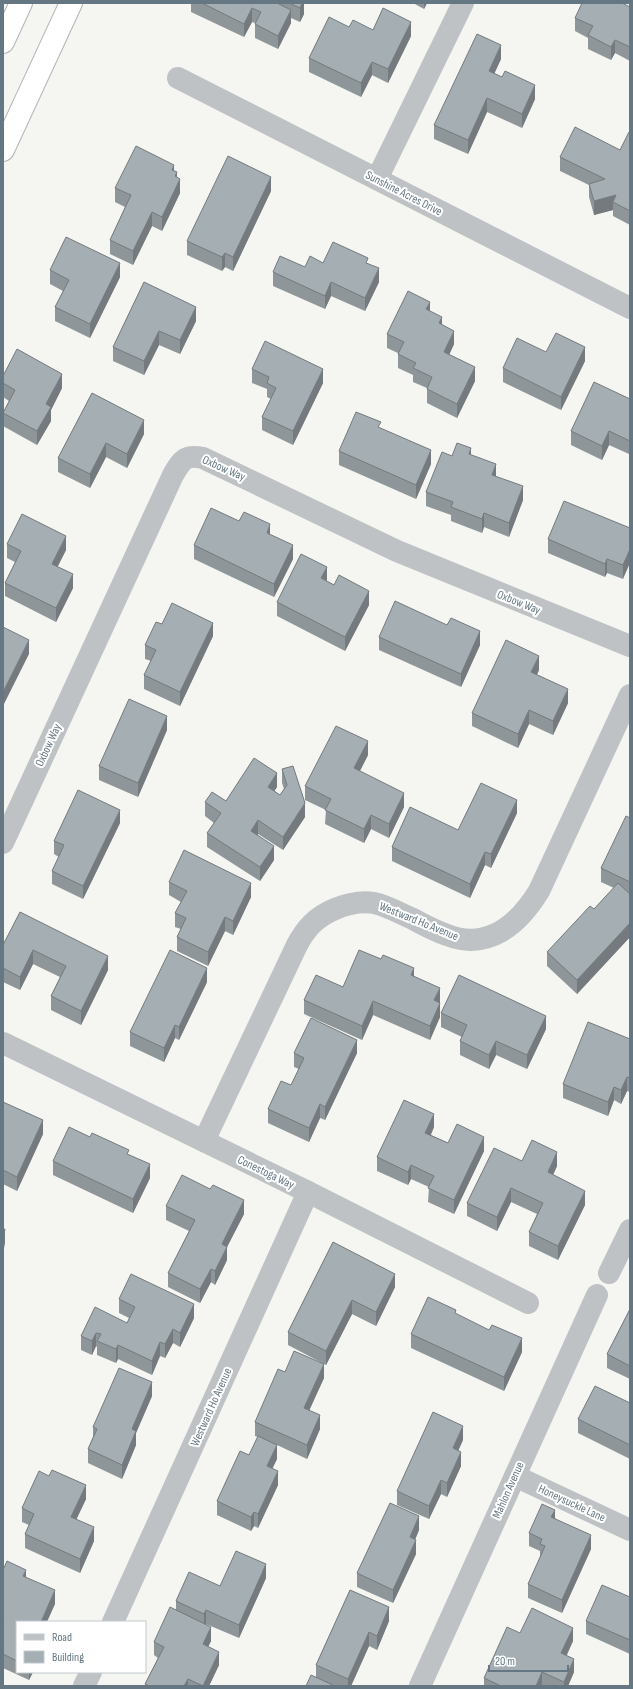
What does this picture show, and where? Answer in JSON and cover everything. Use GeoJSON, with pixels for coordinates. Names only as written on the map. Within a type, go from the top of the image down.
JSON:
{"type":"FeatureCollection","features":[{"type":"Feature","properties":{"kind":"highway"},"geometry":{"type":"LineString","coordinates":[[3,42],[21,3]]}},
{"type":"Feature","properties":{"kind":"highway"},"geometry":{"type":"LineString","coordinates":[[3,150],[71,3]]}},
{"type":"Feature","properties":{"kind":"street"},"geometry":{"type":"LineString","coordinates":[[377,179],[462,3]]}},
{"type":"Feature","properties":{"kind":"street","name":"Sunshine Acres Drive"},"geometry":{"type":"LineString","coordinates":[[178,78],[630,308]]}},
{"type":"Feature","properties":{"kind":"street","name":"Oxbow Way"},"geometry":{"type":"LineString","coordinates":[[3,843],[173,475],[180,463],[186,457],[194,456],[203,458],[397,552],[630,646]]}},
{"type":"Feature","properties":{"kind":"street","name":"Westward Ho Avenue"},"geometry":{"type":"LineString","coordinates":[[204,1141],[296,946],[314,920],[342,906],[357,903],[373,903],[385,906],[447,935],[472,940],[497,934],[509,927],[521,915],[539,891],[630,695]]}},
{"type":"Feature","properties":{"kind":"street","name":"Conestoga Way"},"geometry":{"type":"LineString","coordinates":[[3,1043],[308,1192],[528,1303]]}},
{"type":"Feature","properties":{"kind":"street","name":"Westward Ho Avenue"},"geometry":{"type":"LineString","coordinates":[[113,1621],[308,1192]]}},
{"type":"Feature","properties":{"kind":"street"},"geometry":{"type":"LineString","coordinates":[[609,1273],[630,1230]]}},
{"type":"Feature","properties":{"kind":"street","name":"Mahlon Avenue"},"geometry":{"type":"LineString","coordinates":[[420,1686],[597,1294]]}},
{"type":"Feature","properties":{"kind":"street","name":"Honeysuckle Lane"},"geometry":{"type":"LineString","coordinates":[[514,1476],[630,1530]]}},
{"type":"Feature","properties":{"kind":"street"},"geometry":{"type":"LineString","coordinates":[[84,1686],[90,1673]]}},
{"type":"Feature","properties":{"kind":"building"},"geometry":{"type":"Polygon","coordinates":[[[202,3],[277,3],[291,10],[278,36],[255,24],[261,12],[252,8],[244,24],[202,3]]]}},
{"type":"Feature","properties":{"kind":"building"},"geometry":{"type":"Polygon","coordinates":[[[289,3],[302,3],[300,8],[289,3]]]}},
{"type":"Feature","properties":{"kind":"building"},"geometry":{"type":"Polygon","coordinates":[[[582,3],[622,3],[630,7],[630,47],[615,40],[611,47],[588,35],[593,26],[575,18],[582,3]]]}},
{"type":"Feature","properties":{"kind":"building"},"geometry":{"type":"Polygon","coordinates":[[[383,8],[411,22],[388,69],[372,62],[361,83],[309,58],[329,17],[349,27],[353,20],[373,30],[383,8]]]}},
{"type":"Feature","properties":{"kind":"building"},"geometry":{"type":"Polygon","coordinates":[[[477,34],[501,45],[489,71],[502,77],[505,71],[535,85],[522,114],[487,98],[468,140],[434,125],[477,34]]]}},
{"type":"Feature","properties":{"kind":"building"},"geometry":{"type":"Polygon","coordinates":[[[575,127],[620,150],[630,132],[630,211],[613,202],[616,195],[594,201],[589,184],[605,179],[560,157],[575,127]]]}},
{"type":"Feature","properties":{"kind":"building"},"geometry":{"type":"Polygon","coordinates":[[[136,146],[174,165],[172,170],[177,172],[175,176],[180,179],[162,217],[152,212],[133,251],[110,240],[131,195],[115,188],[136,146]]]}},
{"type":"Feature","properties":{"kind":"building"},"geometry":{"type":"Polygon","coordinates":[[[228,156],[271,177],[233,257],[225,253],[222,257],[187,241],[228,156]]]}},
{"type":"Feature","properties":{"kind":"building"},"geometry":{"type":"Polygon","coordinates":[[[66,237],[120,263],[90,324],[55,307],[69,280],[50,270],[66,237]]]}},
{"type":"Feature","properties":{"kind":"building"},"geometry":{"type":"Polygon","coordinates":[[[333,242],[368,258],[366,263],[379,268],[365,298],[331,282],[325,296],[273,272],[280,256],[305,267],[310,256],[323,263],[333,242]]]}},
{"type":"Feature","properties":{"kind":"building"},"geometry":{"type":"Polygon","coordinates":[[[144,282],[196,307],[180,340],[159,331],[144,361],[113,347],[144,282]]]}},
{"type":"Feature","properties":{"kind":"building"},"geometry":{"type":"Polygon","coordinates":[[[408,291],[430,302],[426,309],[442,317],[439,323],[454,331],[444,352],[475,367],[457,404],[427,389],[432,377],[413,368],[416,363],[398,354],[404,342],[387,334],[408,291]]]}},
{"type":"Feature","properties":{"kind":"building"},"geometry":{"type":"Polygon","coordinates":[[[556,333],[585,347],[561,397],[503,368],[517,338],[546,352],[556,333]]]}},
{"type":"Feature","properties":{"kind":"building"},"geometry":{"type":"Polygon","coordinates":[[[265,341],[323,369],[293,431],[262,417],[276,388],[267,383],[269,377],[252,369],[265,341]]]}},
{"type":"Feature","properties":{"kind":"building"},"geometry":{"type":"Polygon","coordinates":[[[17,349],[62,374],[46,404],[51,407],[37,431],[3,413],[15,390],[3,383],[3,376],[17,349]]]}},
{"type":"Feature","properties":{"kind":"building"},"geometry":{"type":"Polygon","coordinates":[[[594,382],[630,399],[630,441],[609,431],[602,446],[571,431],[594,382]]]}},
{"type":"Feature","properties":{"kind":"building"},"geometry":{"type":"Polygon","coordinates":[[[92,393],[144,420],[127,454],[106,443],[90,474],[58,458],[92,393]]]}},
{"type":"Feature","properties":{"kind":"building"},"geometry":{"type":"Polygon","coordinates":[[[356,412],[381,422],[378,427],[431,450],[416,485],[339,451],[356,412]]]}},
{"type":"Feature","properties":{"kind":"building"},"geometry":{"type":"Polygon","coordinates":[[[457,443],[471,448],[469,454],[496,464],[492,475],[523,486],[509,523],[484,513],[482,519],[451,507],[453,502],[426,492],[442,452],[452,456],[457,443]]]}},
{"type":"Feature","properties":{"kind":"building"},"geometry":{"type":"Polygon","coordinates":[[[564,501],[630,528],[630,549],[623,565],[607,559],[605,564],[548,539],[564,501]]]}},
{"type":"Feature","properties":{"kind":"building"},"geometry":{"type":"Polygon","coordinates":[[[211,508],[239,521],[244,512],[270,524],[267,533],[293,545],[274,584],[194,545],[211,508]]]}},
{"type":"Feature","properties":{"kind":"building"},"geometry":{"type":"Polygon","coordinates":[[[22,514],[66,536],[52,564],[73,574],[56,608],[5,583],[21,551],[7,544],[22,514]]]}},
{"type":"Feature","properties":{"kind":"building"},"geometry":{"type":"Polygon","coordinates":[[[301,554],[327,567],[321,578],[334,585],[339,575],[369,591],[345,637],[277,602],[301,554]]]}},
{"type":"Feature","properties":{"kind":"building"},"geometry":{"type":"Polygon","coordinates":[[[395,601],[447,625],[451,618],[480,631],[461,674],[379,637],[395,601]]]}},
{"type":"Feature","properties":{"kind":"building"},"geometry":{"type":"Polygon","coordinates":[[[172,603],[213,623],[180,692],[144,675],[156,650],[145,645],[156,622],[162,624],[172,603]]]}},
{"type":"Feature","properties":{"kind":"building"},"geometry":{"type":"Polygon","coordinates":[[[3,627],[29,640],[3,692],[3,627]]]}},
{"type":"Feature","properties":{"kind":"building"},"geometry":{"type":"Polygon","coordinates":[[[506,640],[539,656],[531,672],[568,689],[553,721],[529,710],[518,734],[472,713],[506,640]]]}},
{"type":"Feature","properties":{"kind":"building"},"geometry":{"type":"Polygon","coordinates":[[[129,699],[167,716],[138,783],[99,766],[129,699]]]}},
{"type":"Feature","properties":{"kind":"building"},"geometry":{"type":"Polygon","coordinates":[[[336,726],[368,741],[354,768],[404,793],[389,824],[371,815],[364,829],[325,810],[331,799],[305,786],[336,726]]]}},
{"type":"Feature","properties":{"kind":"building"},"geometry":{"type":"Polygon","coordinates":[[[254,758],[277,773],[268,787],[280,795],[287,785],[282,769],[293,766],[305,803],[283,837],[258,820],[251,831],[274,846],[260,867],[207,833],[221,813],[205,802],[212,792],[226,801],[254,758]]]}},
{"type":"Feature","properties":{"kind":"building"},"geometry":{"type":"Polygon","coordinates":[[[481,783],[517,800],[491,854],[485,852],[470,884],[392,847],[410,807],[458,830],[481,783]]]}},
{"type":"Feature","properties":{"kind":"building"},"geometry":{"type":"Polygon","coordinates":[[[78,790],[120,810],[83,886],[52,871],[64,845],[54,841],[78,790]]]}},
{"type":"Feature","properties":{"kind":"building"},"geometry":{"type":"Polygon","coordinates":[[[626,816],[630,818],[630,882],[601,868],[626,816]]]}},
{"type":"Feature","properties":{"kind":"building"},"geometry":{"type":"Polygon","coordinates":[[[184,850],[251,883],[233,921],[225,917],[208,952],[177,937],[186,918],[175,913],[187,891],[169,882],[184,850]]]}},
{"type":"Feature","properties":{"kind":"building"},"geometry":{"type":"Polygon","coordinates":[[[618,883],[630,894],[630,923],[577,980],[547,952],[590,906],[594,909],[618,883]]]}},
{"type":"Feature","properties":{"kind":"building"},"geometry":{"type":"Polygon","coordinates":[[[20,912],[108,956],[81,1011],[51,996],[66,966],[33,950],[20,977],[3,968],[3,945],[20,912]]]}},
{"type":"Feature","properties":{"kind":"building"},"geometry":{"type":"Polygon","coordinates":[[[170,950],[207,968],[179,1027],[175,1025],[164,1048],[130,1032],[170,950]]]}},
{"type":"Feature","properties":{"kind":"building"},"geometry":{"type":"Polygon","coordinates":[[[359,950],[381,959],[383,955],[414,968],[411,975],[440,988],[434,1000],[440,1003],[430,1026],[373,1001],[362,1026],[304,1000],[316,975],[343,987],[359,950]]]}},
{"type":"Feature","properties":{"kind":"building"},"geometry":{"type":"Polygon","coordinates":[[[459,975],[546,1016],[527,1055],[496,1041],[489,1055],[460,1041],[467,1025],[441,1013],[459,975]]]}},
{"type":"Feature","properties":{"kind":"building"},"geometry":{"type":"Polygon","coordinates":[[[311,1018],[357,1040],[325,1107],[320,1104],[309,1128],[268,1109],[281,1081],[291,1085],[304,1058],[294,1053],[311,1018]]]}},
{"type":"Feature","properties":{"kind":"building"},"geometry":{"type":"Polygon","coordinates":[[[588,1022],[630,1039],[630,1078],[627,1077],[621,1090],[614,1087],[608,1102],[563,1084],[588,1022]]]}},
{"type":"Feature","properties":{"kind":"building"},"geometry":{"type":"Polygon","coordinates":[[[404,1100],[434,1114],[425,1133],[448,1143],[457,1124],[484,1137],[454,1200],[428,1188],[434,1176],[411,1165],[408,1172],[377,1157],[404,1100]]]}},
{"type":"Feature","properties":{"kind":"building"},"geometry":{"type":"Polygon","coordinates":[[[3,1102],[43,1120],[17,1177],[3,1170],[3,1102]]]}},
{"type":"Feature","properties":{"kind":"building"},"geometry":{"type":"Polygon","coordinates":[[[69,1127],[90,1137],[92,1133],[129,1150],[127,1154],[150,1164],[133,1199],[53,1161],[69,1127]]]}},
{"type":"Feature","properties":{"kind":"building"},"geometry":{"type":"Polygon","coordinates":[[[532,1140],[557,1152],[548,1172],[585,1191],[558,1246],[529,1232],[543,1203],[511,1188],[497,1217],[467,1203],[494,1148],[522,1161],[532,1140]]]}},
{"type":"Feature","properties":{"kind":"building"},"geometry":{"type":"Polygon","coordinates":[[[182,1175],[210,1189],[213,1185],[244,1200],[222,1244],[227,1247],[215,1271],[211,1269],[200,1289],[168,1273],[195,1220],[166,1206],[182,1175]]]}},
{"type":"Feature","properties":{"kind":"building"},"geometry":{"type":"Polygon","coordinates":[[[3,1229],[5,1229],[3,1240],[3,1229]]]}},
{"type":"Feature","properties":{"kind":"building"},"geometry":{"type":"Polygon","coordinates":[[[333,1242],[395,1274],[376,1312],[352,1300],[326,1351],[288,1332],[333,1242]]]}},
{"type":"Feature","properties":{"kind":"building"},"geometry":{"type":"Polygon","coordinates":[[[131,1274],[194,1304],[180,1333],[173,1329],[165,1344],[160,1342],[152,1361],[118,1345],[116,1349],[97,1341],[101,1334],[96,1333],[92,1341],[81,1336],[95,1307],[127,1323],[135,1307],[119,1299],[131,1274]]]}},
{"type":"Feature","properties":{"kind":"building"},"geometry":{"type":"Polygon","coordinates":[[[428,1297],[456,1310],[455,1313],[489,1330],[492,1325],[522,1338],[504,1377],[411,1334],[428,1297]]]}},
{"type":"Feature","properties":{"kind":"building"},"geometry":{"type":"Polygon","coordinates":[[[630,1309],[630,1366],[607,1354],[630,1309]]]}},
{"type":"Feature","properties":{"kind":"building"},"geometry":{"type":"Polygon","coordinates":[[[294,1351],[324,1364],[304,1408],[320,1415],[307,1445],[255,1422],[278,1369],[285,1372],[294,1351]]]}},
{"type":"Feature","properties":{"kind":"building"},"geometry":{"type":"Polygon","coordinates":[[[119,1368],[152,1382],[132,1429],[136,1431],[122,1465],[88,1449],[97,1429],[93,1427],[119,1368]]]}},
{"type":"Feature","properties":{"kind":"building"},"geometry":{"type":"Polygon","coordinates":[[[595,1386],[630,1403],[630,1445],[578,1419],[595,1386]]]}},
{"type":"Feature","properties":{"kind":"building"},"geometry":{"type":"Polygon","coordinates":[[[433,1412],[463,1426],[453,1448],[461,1452],[447,1483],[441,1480],[429,1506],[397,1491],[433,1412]]]}},
{"type":"Feature","properties":{"kind":"building"},"geometry":{"type":"Polygon","coordinates":[[[258,1436],[277,1445],[267,1466],[278,1471],[258,1514],[254,1512],[251,1517],[217,1501],[240,1451],[249,1455],[258,1436]]]}},
{"type":"Feature","properties":{"kind":"building"},"geometry":{"type":"Polygon","coordinates":[[[52,1470],[86,1485],[71,1517],[94,1527],[80,1559],[25,1534],[34,1514],[22,1508],[39,1471],[49,1476],[52,1470]]]}},
{"type":"Feature","properties":{"kind":"building"},"geometry":{"type":"Polygon","coordinates":[[[390,1503],[419,1516],[410,1537],[416,1540],[393,1590],[357,1573],[390,1503]]]}},
{"type":"Feature","properties":{"kind":"building"},"geometry":{"type":"Polygon","coordinates":[[[542,1504],[555,1510],[551,1517],[591,1535],[562,1600],[528,1584],[545,1546],[540,1544],[542,1539],[529,1533],[542,1504]]]}},
{"type":"Feature","properties":{"kind":"building"},"geometry":{"type":"Polygon","coordinates":[[[236,1551],[266,1564],[239,1625],[206,1610],[204,1614],[176,1601],[189,1572],[220,1586],[236,1551]]]}},
{"type":"Feature","properties":{"kind":"building"},"geometry":{"type":"Polygon","coordinates":[[[7,1561],[26,1570],[23,1576],[55,1590],[41,1621],[16,1621],[16,1660],[3,1654],[3,1570],[7,1561]]]}},
{"type":"Feature","properties":{"kind":"building"},"geometry":{"type":"Polygon","coordinates":[[[602,1585],[630,1597],[630,1640],[586,1621],[602,1585]]]}},
{"type":"Feature","properties":{"kind":"building"},"geometry":{"type":"Polygon","coordinates":[[[350,1590],[389,1607],[377,1636],[369,1632],[348,1679],[316,1665],[350,1590]]]}},
{"type":"Feature","properties":{"kind":"building"},"geometry":{"type":"Polygon","coordinates":[[[170,1607],[211,1627],[203,1644],[219,1652],[203,1686],[188,1679],[184,1686],[149,1686],[145,1684],[164,1647],[154,1642],[170,1607]]]}},
{"type":"Feature","properties":{"kind":"building"},"geometry":{"type":"Polygon","coordinates":[[[532,1608],[573,1628],[561,1653],[574,1659],[564,1682],[542,1672],[536,1686],[501,1686],[484,1678],[507,1627],[520,1633],[532,1608]]]}},
{"type":"Feature","properties":{"kind":"building"},"geometry":{"type":"Polygon","coordinates":[[[311,1675],[335,1686],[306,1686],[311,1675]]]}}]}
